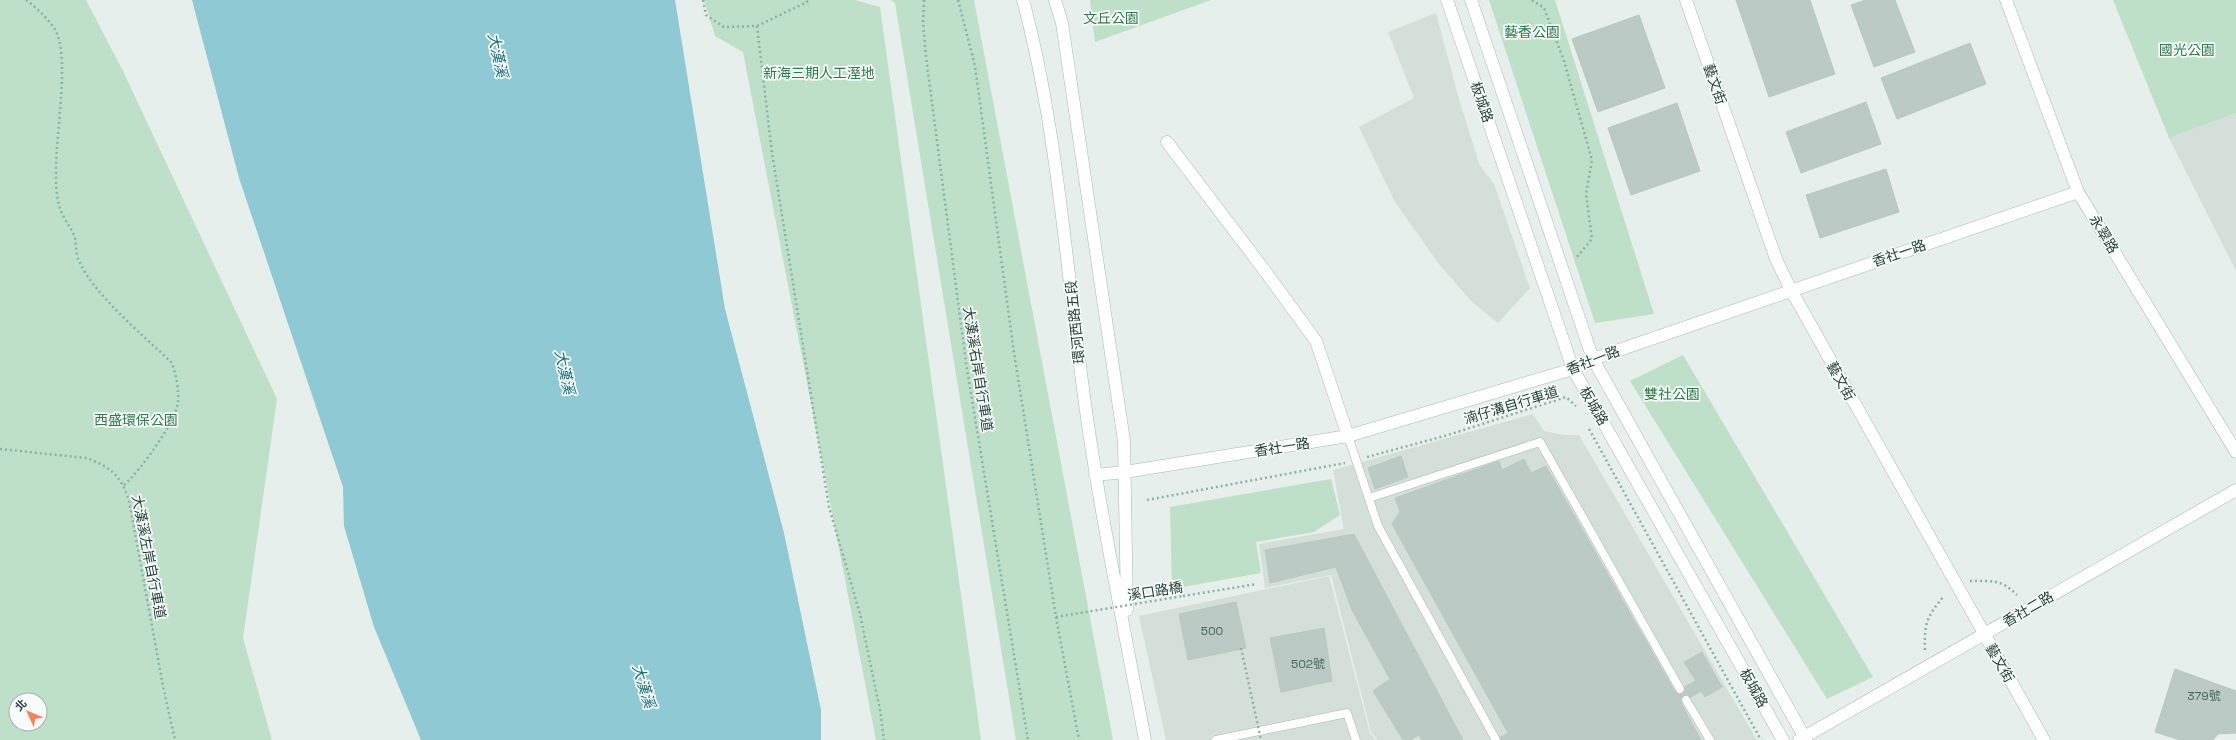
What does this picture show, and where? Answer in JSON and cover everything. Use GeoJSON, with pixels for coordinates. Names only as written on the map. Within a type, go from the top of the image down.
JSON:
{"type":"FeatureCollection","features":[{"type":"Feature","properties":{"kind":"street","name":"環河西路五段"},"geometry":{"type":"LineString","coordinates":[[1023,0],[1034,43],[1065,227],[1080,365],[1095,475],[1145,740]]}},
{"type":"Feature","properties":{"kind":"street","name":"環河西路五段"},"geometry":{"type":"LineString","coordinates":[[1055,0],[1065,39],[1124,441],[1127,644]]}},
{"type":"Feature","properties":{"kind":"street","name":"板城路"},"geometry":{"type":"LineString","coordinates":[[1447,0],[1573,369],[1783,740]]}},
{"type":"Feature","properties":{"kind":"street","name":"板城路"},"geometry":{"type":"LineString","coordinates":[[1471,0],[1592,359],[1803,739]]}},
{"type":"Feature","properties":{"kind":"street","name":"藝文街"},"geometry":{"type":"LineString","coordinates":[[1686,0],[1776,259],[1791,290],[2044,740]]}},
{"type":"Feature","properties":{"kind":"street","name":"永翠路"},"geometry":{"type":"LineString","coordinates":[[2006,0],[2078,192],[2236,452]]}},
{"type":"Feature","properties":{"kind":"street"},"geometry":{"type":"LineString","coordinates":[[1167,142],[1316,341],[1348,436]]}},
{"type":"Feature","properties":{"kind":"street","name":"香社一路"},"geometry":{"type":"LineString","coordinates":[[1095,475],[1125,472],[1348,436],[1573,369],[1592,359],[2078,192]]}},
{"type":"Feature","properties":{"kind":"street","name":"香社二路"},"geometry":{"type":"LineString","coordinates":[[1803,739],[2236,490]]}},
{"type":"Feature","properties":{"kind":"lane"},"geometry":{"type":"LineString","coordinates":[[1348,436],[1378,526],[1496,740]]}},
{"type":"Feature","properties":{"kind":"lane"},"geometry":{"type":"LineString","coordinates":[[1369,498],[1540,442],[1680,689]]}},
{"type":"Feature","properties":{"kind":"lane"},"geometry":{"type":"LineString","coordinates":[[1686,700],[1710,740]]}},
{"type":"Feature","properties":{"kind":"lane"},"geometry":{"type":"LineString","coordinates":[[1216,740],[1347,713],[1356,740]]}},
{"type":"Feature","properties":{"kind":"path"},"geometry":{"type":"LineString","coordinates":[[26,0],[54,28],[60,45],[61,70],[55,179],[58,204],[63,218],[75,238],[79,261],[106,297],[171,362],[175,372],[178,402],[171,421],[136,475],[124,485]]}},
{"type":"Feature","properties":{"kind":"path"},"geometry":{"type":"LineString","coordinates":[[703,0],[706,15],[724,27],[757,26],[807,2],[807,0]]}},
{"type":"Feature","properties":{"kind":"path","name":"大漢溪右岸自行車道"},"geometry":{"type":"LineString","coordinates":[[924,0],[923,22],[926,57],[966,363],[1028,740]]}},
{"type":"Feature","properties":{"kind":"path"},"geometry":{"type":"LineString","coordinates":[[958,0],[975,66],[1014,353],[1056,617],[1079,740]]}},
{"type":"Feature","properties":{"kind":"path"},"geometry":{"type":"LineString","coordinates":[[1532,0],[1544,8],[1547,15],[1564,61],[1592,160],[1586,194],[1592,239],[1576,258]]}},
{"type":"Feature","properties":{"kind":"path"},"geometry":{"type":"LineString","coordinates":[[757,26],[772,153],[829,507],[860,614],[880,710],[884,740]]}},
{"type":"Feature","properties":{"kind":"path","name":"湳仔溝自行車道"},"geometry":{"type":"LineString","coordinates":[[1147,500],[1325,468],[1448,435],[1566,397],[1578,409]]}},
{"type":"Feature","properties":{"kind":"path"},"geometry":{"type":"LineString","coordinates":[[1588,427],[1761,740]]}},
{"type":"Feature","properties":{"kind":"path","name":"大漢溪左岸自行車道"},"geometry":{"type":"LineString","coordinates":[[0,449],[86,458],[98,462],[112,472],[124,485],[129,501],[162,686],[175,740]]}},
{"type":"Feature","properties":{"kind":"path"},"geometry":{"type":"LineString","coordinates":[[1968,581],[1989,581],[2006,584],[2017,596]]}},
{"type":"Feature","properties":{"kind":"path","name":"溪口路橋"},"geometry":{"type":"LineString","coordinates":[[1056,617],[1257,584]]}},
{"type":"Feature","properties":{"kind":"path"},"geometry":{"type":"LineString","coordinates":[[1926,650],[1924,635],[1928,617],[1943,596]]}},
{"type":"Feature","properties":{"kind":"path"},"geometry":{"type":"LineString","coordinates":[[1241,648],[1260,740]]}},
{"type":"Feature","properties":{"kind":"shaded area"},"geometry":{"type":"Polygon","coordinates":[[[1436,13],[1457,92],[1479,164],[1494,184],[1530,288],[1498,323],[1472,302],[1438,263],[1395,202],[1359,127],[1414,98],[1388,32],[1436,13]]]}},
{"type":"Feature","properties":{"kind":"shaded area"},"geometry":{"type":"Polygon","coordinates":[[[2236,113],[2236,271],[2169,138],[2236,113]]]}},
{"type":"Feature","properties":{"kind":"shaded area"},"geometry":{"type":"Polygon","coordinates":[[[1533,414],[1544,431],[1564,435],[1579,435],[1757,740],[1378,740],[1371,732],[1331,575],[1265,588],[1259,544],[1344,529],[1333,470],[1533,414]]]}},
{"type":"Feature","properties":{"kind":"shaded area"},"geometry":{"type":"Polygon","coordinates":[[[1329,576],[1370,733],[1376,740],[1166,740],[1139,616],[1329,576]]]}},
{"type":"Feature","properties":{"kind":"green space","name":"西盛環保公園"},"geometry":{"type":"Polygon","coordinates":[[[0,0],[86,0],[123,71],[277,399],[243,638],[272,740],[0,740],[0,0]]]}},
{"type":"Feature","properties":{"kind":"green space","name":"新海三期人工溼地"},"geometry":{"type":"Polygon","coordinates":[[[704,0],[855,0],[880,7],[981,740],[876,740],[743,52],[715,36],[704,0]]]}},
{"type":"Feature","properties":{"kind":"green space"},"geometry":{"type":"Polygon","coordinates":[[[891,0],[974,0],[1113,740],[1016,740],[895,3],[891,0]]]}},
{"type":"Feature","properties":{"kind":"green space","name":"文丘公園"},"geometry":{"type":"Polygon","coordinates":[[[1090,0],[1211,0],[1095,42],[1090,0]]]}},
{"type":"Feature","properties":{"kind":"green space","name":"藝香公園"},"geometry":{"type":"Polygon","coordinates":[[[1489,0],[1555,0],[1654,314],[1595,323],[1489,0]]]}},
{"type":"Feature","properties":{"kind":"green space","name":"國光公園"},"geometry":{"type":"Polygon","coordinates":[[[2113,0],[2236,0],[2236,113],[2169,138],[2113,0]]]}},
{"type":"Feature","properties":{"kind":"green space","name":"雙社公園"},"geometry":{"type":"Polygon","coordinates":[[[1683,355],[1873,677],[1827,699],[1630,381],[1683,355]]]}},
{"type":"Feature","properties":{"kind":"green space"},"geometry":{"type":"Polygon","coordinates":[[[1331,479],[1340,515],[1314,532],[1256,542],[1261,573],[1172,589],[1170,507],[1331,479]]]}},
{"type":"Feature","properties":{"kind":"water","name":"大漢溪"},"geometry":{"type":"Polygon","coordinates":[[[192,0],[675,0],[725,309],[784,533],[821,710],[821,740],[421,740],[374,627],[344,526],[343,487],[239,178],[192,0]]]}},
{"type":"Feature","properties":{"kind":"building"},"geometry":{"type":"Polygon","coordinates":[[[1736,0],[1810,0],[1835,74],[1769,97],[1736,0]]]}},
{"type":"Feature","properties":{"kind":"building"},"geometry":{"type":"Polygon","coordinates":[[[1865,0],[1895,0],[1915,52],[1874,67],[1851,5],[1865,0]]]}},
{"type":"Feature","properties":{"kind":"building"},"geometry":{"type":"Polygon","coordinates":[[[1639,15],[1665,88],[1598,112],[1572,39],[1639,15]]]}},
{"type":"Feature","properties":{"kind":"building"},"geometry":{"type":"Polygon","coordinates":[[[1970,43],[1986,84],[1897,119],[1881,78],[1970,43]]]}},
{"type":"Feature","properties":{"kind":"building"},"geometry":{"type":"Polygon","coordinates":[[[1866,102],[1881,144],[1801,173],[1786,132],[1866,102]]]}},
{"type":"Feature","properties":{"kind":"building"},"geometry":{"type":"Polygon","coordinates":[[[1677,103],[1700,171],[1631,195],[1608,128],[1677,103]]]}},
{"type":"Feature","properties":{"kind":"building"},"geometry":{"type":"Polygon","coordinates":[[[1886,169],[1899,212],[1820,238],[1806,195],[1886,169]]]}},
{"type":"Feature","properties":{"kind":"building"},"geometry":{"type":"Polygon","coordinates":[[[1401,456],[1408,477],[1375,489],[1368,468],[1401,456]]]}},
{"type":"Feature","properties":{"kind":"building"},"geometry":{"type":"Polygon","coordinates":[[[1524,459],[1531,473],[1546,466],[1675,692],[1696,681],[1684,662],[1702,652],[1722,687],[1705,697],[1701,691],[1681,703],[1701,740],[1495,740],[1508,733],[1392,524],[1400,512],[1395,498],[1499,461],[1502,470],[1524,459]]]}},
{"type":"Feature","properties":{"kind":"building"},"geometry":{"type":"Polygon","coordinates":[[[1354,534],[1463,740],[1422,740],[1419,735],[1410,740],[1403,740],[1373,691],[1390,679],[1352,610],[1336,567],[1270,583],[1265,550],[1354,534]]]}},
{"type":"Feature","properties":{"kind":"building"},"geometry":{"type":"Polygon","coordinates":[[[1236,602],[1246,648],[1188,660],[1179,614],[1236,602]]]}},
{"type":"Feature","properties":{"kind":"building"},"geometry":{"type":"Polygon","coordinates":[[[1324,628],[1332,681],[1281,692],[1270,638],[1324,628]]]}},
{"type":"Feature","properties":{"kind":"building"},"geometry":{"type":"Polygon","coordinates":[[[2175,669],[2236,691],[2236,733],[2218,734],[2213,740],[2180,740],[2155,732],[2175,669]]]}}]}
